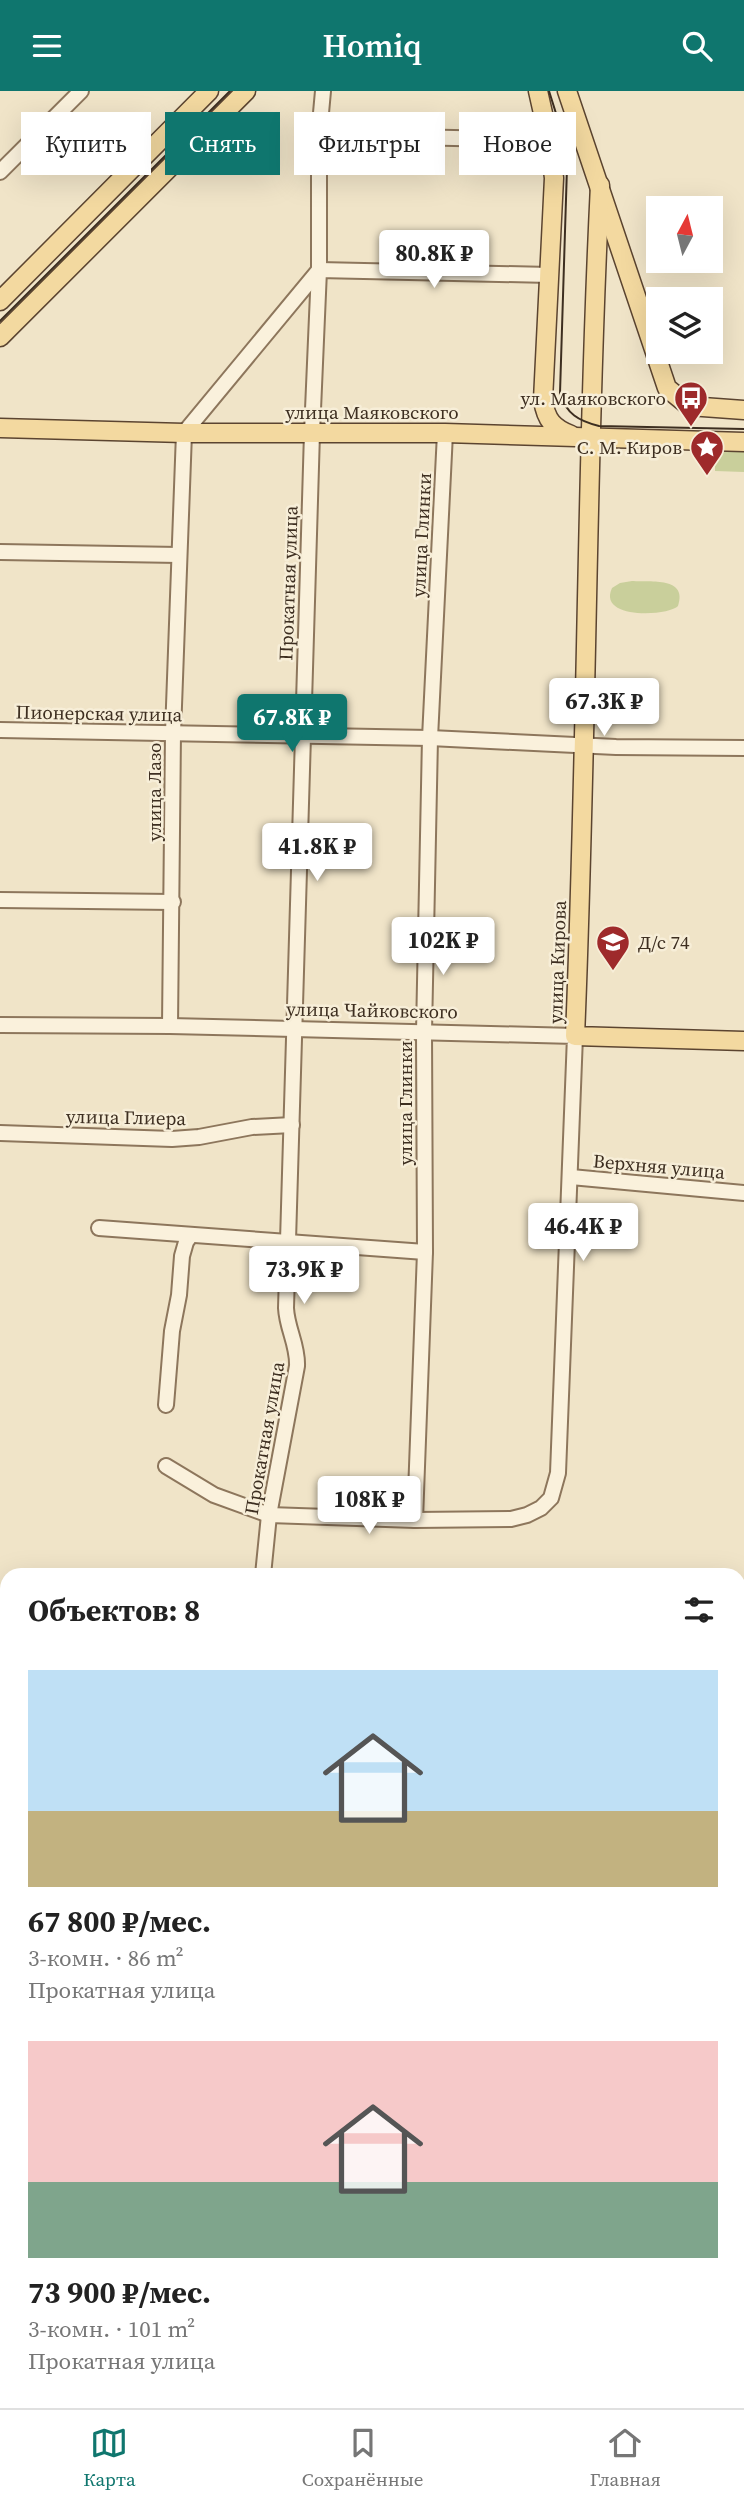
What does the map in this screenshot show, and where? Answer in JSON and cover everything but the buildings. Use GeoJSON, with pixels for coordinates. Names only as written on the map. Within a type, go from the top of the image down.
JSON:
{"type":"FeatureCollection","features":[{"type":"Feature","properties":{"kind":"main road"},"geometry":{"type":"LineString","coordinates":[[0,301],[209,91]]}},
{"type":"Feature","properties":{"kind":"main road"},"geometry":{"type":"LineString","coordinates":[[0,337],[246,91]]}},
{"type":"Feature","properties":{"kind":"main road"},"geometry":{"type":"LineString","coordinates":[[538,91],[543,112]]}},
{"type":"Feature","properties":{"kind":"main road"},"geometry":{"type":"LineString","coordinates":[[567,91],[667,388],[689,406],[744,410]]}},
{"type":"Feature","properties":{"kind":"main road"},"geometry":{"type":"LineString","coordinates":[[554,175],[544,412],[557,430],[585,438]]}},
{"type":"Feature","properties":{"kind":"main road","name":"улица Кирова"},"geometry":{"type":"LineString","coordinates":[[575,1036],[582,865],[585,438],[600,185]]}},
{"type":"Feature","properties":{"kind":"main road","name":"улица Маяковского"},"geometry":{"type":"LineString","coordinates":[[0,428],[184,433],[445,433],[744,442]]}},
{"type":"Feature","properties":{"kind":"main road","name":"улица Чайковского"},"geometry":{"type":"LineString","coordinates":[[575,1036],[744,1041]]}},
{"type":"Feature","properties":{"kind":"street"},"geometry":{"type":"LineString","coordinates":[[0,172],[81,91]]}},
{"type":"Feature","properties":{"kind":"street","name":"Прокатная улица"},"geometry":{"type":"LineString","coordinates":[[322,112],[323,91]]}},
{"type":"Feature","properties":{"kind":"street","name":"Прокатная улица"},"geometry":{"type":"LineString","coordinates":[[264,1568],[269,1515],[297,1366],[296,1344],[286,1318],[320,175]]}},
{"type":"Feature","properties":{"kind":"street"},"geometry":{"type":"LineString","coordinates":[[184,433],[319,270],[550,275]]}},
{"type":"Feature","properties":{"kind":"street","name":"улица Лазо"},"geometry":{"type":"LineString","coordinates":[[170,1026],[173,733],[184,433]]}},
{"type":"Feature","properties":{"kind":"street","name":"улица Глинки"},"geometry":{"type":"LineString","coordinates":[[415,1520],[425,1252],[424,1032],[430,738],[445,433]]}},
{"type":"Feature","properties":{"kind":"street"},"geometry":{"type":"LineString","coordinates":[[0,552],[179,555]]}},
{"type":"Feature","properties":{"kind":"street","name":"Пионерская улица"},"geometry":{"type":"LineString","coordinates":[[0,730],[430,738],[744,748]]}},
{"type":"Feature","properties":{"kind":"street"},"geometry":{"type":"LineString","coordinates":[[0,900],[173,902]]}},
{"type":"Feature","properties":{"kind":"street","name":"улица Чайковского"},"geometry":{"type":"LineString","coordinates":[[0,1025],[170,1026],[575,1036]]}},
{"type":"Feature","properties":{"kind":"street","name":"улица Кирова"},"geometry":{"type":"LineString","coordinates":[[415,1520],[518,1518],[541,1508],[551,1498],[556,1486],[575,1036]]}},
{"type":"Feature","properties":{"kind":"street","name":"улица Глиера"},"geometry":{"type":"LineString","coordinates":[[0,1133],[172,1139],[252,1127],[292,1125]]}},
{"type":"Feature","properties":{"kind":"street","name":"Верхняя улица"},"geometry":{"type":"LineString","coordinates":[[571,1177],[744,1193]]}},
{"type":"Feature","properties":{"kind":"street"},"geometry":{"type":"LineString","coordinates":[[99,1228],[425,1252]]}},
{"type":"Feature","properties":{"kind":"street"},"geometry":{"type":"LineString","coordinates":[[166,1405],[182,1256],[191,1235]]}},
{"type":"Feature","properties":{"kind":"street"},"geometry":{"type":"LineString","coordinates":[[166,1466],[214,1495],[269,1515],[415,1520]]}},
{"type":"Feature","properties":{"kind":"green space"},"geometry":{"type":"Polygon","coordinates":[[[715,442],[744,443],[744,472],[715,471],[715,442]]]}},
{"type":"Feature","properties":{"kind":"green space"},"geometry":{"type":"Polygon","coordinates":[[[632,581],[658,582],[673,586],[680,597],[678,606],[662,612],[636,613],[615,606],[610,598],[612,588],[632,581]]]}},
{"type":"Feature","properties":{"kind":"tram line"},"geometry":{"type":"LineString","coordinates":[[0,321],[230,91]]}},
{"type":"Feature","properties":{"kind":"tram line"},"geometry":{"type":"LineString","coordinates":[[549,91],[564,139],[567,167],[560,393],[566,406],[579,419],[599,426],[744,429]]}},
{"type":"Feature","properties":{"kind":"place","name":"ул. Маяковского"},"geometry":{"type":"Point","coordinates":[691,428]}},
{"type":"Feature","properties":{"kind":"place","name":"С. М. Киров"},"geometry":{"type":"Point","coordinates":[707,477]}},
{"type":"Feature","properties":{"kind":"place","name":"Д/с 74"},"geometry":{"type":"Point","coordinates":[613,972]}}]}
